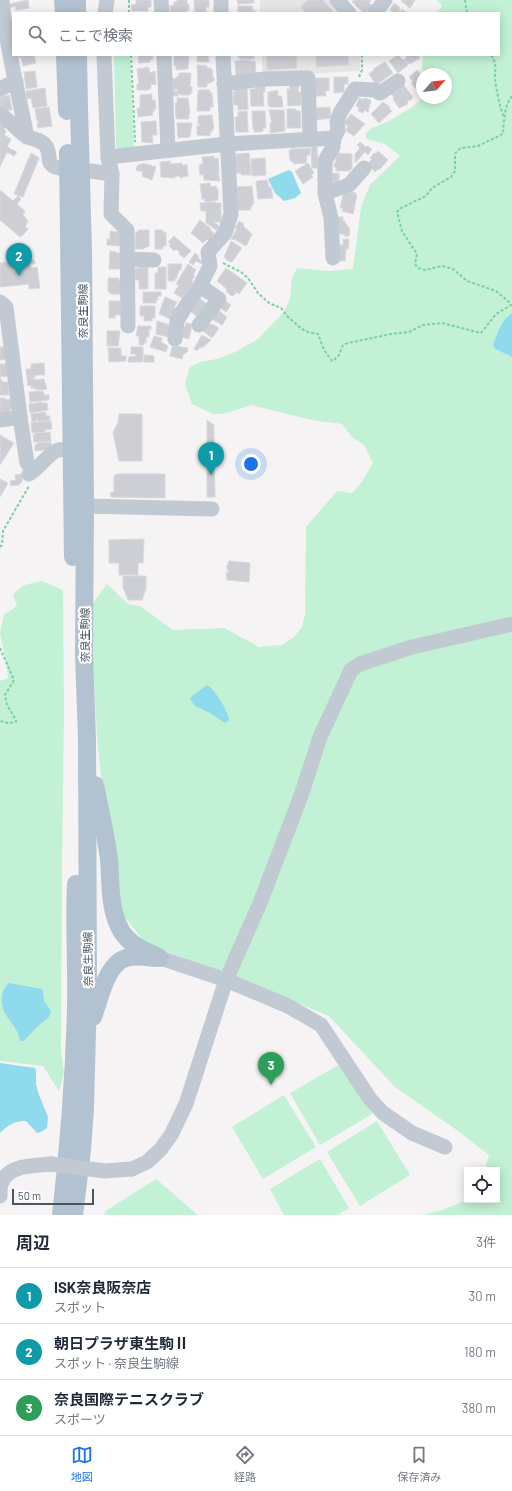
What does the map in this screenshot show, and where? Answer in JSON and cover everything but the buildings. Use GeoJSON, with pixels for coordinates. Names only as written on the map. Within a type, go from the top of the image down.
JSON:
{"type":"FeatureCollection","features":[{"type":"Feature","properties":{"kind":"main road"},"geometry":{"type":"LineString","coordinates":[[63,0],[64,12]]}},
{"type":"Feature","properties":{"kind":"main road"},"geometry":{"type":"LineString","coordinates":[[77,0],[77,12]]}},
{"type":"Feature","properties":{"kind":"main road","name":"奈良生駒線"},"geometry":{"type":"LineString","coordinates":[[61,1215],[70,1132],[76,1008],[75,915],[79,826],[75,698],[68,149],[65,56]]}},
{"type":"Feature","properties":{"kind":"main road","name":"奈良生駒線"},"geometry":{"type":"LineString","coordinates":[[74,1215],[82,1150],[88,1031],[87,738],[84,656],[85,506],[83,251],[78,109],[78,56]]}},
{"type":"Feature","properties":{"kind":"main road"},"geometry":{"type":"LineString","coordinates":[[87,738],[109,860],[113,910],[123,933],[134,945],[160,958]]}},
{"type":"Feature","properties":{"kind":"main road"},"geometry":{"type":"LineString","coordinates":[[88,1031],[109,973],[117,964],[130,957],[160,958]]}},
{"type":"Feature","properties":{"kind":"street"},"geometry":{"type":"LineString","coordinates":[[2,0],[2,30],[16,81],[27,137]]}},
{"type":"Feature","properties":{"kind":"street"},"geometry":{"type":"LineString","coordinates":[[105,12],[107,0]]}},
{"type":"Feature","properties":{"kind":"street"},"geometry":{"type":"LineString","coordinates":[[161,0],[162,12]]}},
{"type":"Feature","properties":{"kind":"street"},"geometry":{"type":"LineString","coordinates":[[221,0],[221,12]]}},
{"type":"Feature","properties":{"kind":"street"},"geometry":{"type":"LineString","coordinates":[[337,0],[348,12]]}},
{"type":"Feature","properties":{"kind":"street"},"geometry":{"type":"LineString","coordinates":[[376,12],[385,0]]}},
{"type":"Feature","properties":{"kind":"street"},"geometry":{"type":"LineString","coordinates":[[104,56],[108,157],[112,174],[111,214],[127,230],[128,326]]}},
{"type":"Feature","properties":{"kind":"street"},"geometry":{"type":"LineString","coordinates":[[164,56],[168,150]]}},
{"type":"Feature","properties":{"kind":"street"},"geometry":{"type":"LineString","coordinates":[[175,339],[177,321],[200,286],[210,266],[208,252],[225,233],[231,214],[226,144],[223,56]]}},
{"type":"Feature","properties":{"kind":"street"},"geometry":{"type":"LineString","coordinates":[[224,84],[264,79],[308,78],[310,138]]}},
{"type":"Feature","properties":{"kind":"street"},"geometry":{"type":"LineString","coordinates":[[0,89],[16,81]]}},
{"type":"Feature","properties":{"kind":"street"},"geometry":{"type":"LineString","coordinates":[[333,258],[331,218],[325,193],[325,161],[333,147],[334,138],[338,130],[337,122],[340,113],[355,89],[375,90],[380,93],[398,81]]}},
{"type":"Feature","properties":{"kind":"street"},"geometry":{"type":"LineString","coordinates":[[0,115],[8,118],[13,125],[27,137],[43,143],[47,147],[51,164],[53,167],[59,168]]}},
{"type":"Feature","properties":{"kind":"street"},"geometry":{"type":"LineString","coordinates":[[108,157],[226,144],[310,138],[334,138]]}},
{"type":"Feature","properties":{"kind":"street"},"geometry":{"type":"LineString","coordinates":[[325,193],[349,185],[364,168]]}},
{"type":"Feature","properties":{"kind":"street"},"geometry":{"type":"LineString","coordinates":[[91,171],[112,174]]}},
{"type":"Feature","properties":{"kind":"street"},"geometry":{"type":"LineString","coordinates":[[127,258],[154,260]]}},
{"type":"Feature","properties":{"kind":"street"},"geometry":{"type":"LineString","coordinates":[[199,325],[219,299],[200,286]]}},
{"type":"Feature","properties":{"kind":"street"},"geometry":{"type":"LineString","coordinates":[[0,302],[6,307],[28,468],[35,471],[53,452],[71,449]]}},
{"type":"Feature","properties":{"kind":"street"},"geometry":{"type":"LineString","coordinates":[[0,420],[20,417]]}},
{"type":"Feature","properties":{"kind":"street"},"geometry":{"type":"LineString","coordinates":[[85,506],[212,509]]}},
{"type":"Feature","properties":{"kind":"street"},"geometry":{"type":"LineString","coordinates":[[0,1196],[1,1184],[9,1172],[23,1166],[51,1164],[105,1171],[132,1169],[147,1162],[161,1149],[186,1104],[226,980],[260,903],[302,793],[320,737],[351,670],[360,664],[412,647],[512,624]]}},
{"type":"Feature","properties":{"kind":"street"},"geometry":{"type":"LineString","coordinates":[[160,958],[226,980],[288,1006],[321,1025],[370,1099],[383,1113],[412,1133],[446,1147]]}},
{"type":"Feature","properties":{"kind":"path"},"geometry":{"type":"LineString","coordinates":[[128,0],[129,12]]}},
{"type":"Feature","properties":{"kind":"path"},"geometry":{"type":"LineString","coordinates":[[465,0],[467,12]]}},
{"type":"Feature","properties":{"kind":"path"},"geometry":{"type":"LineString","coordinates":[[131,56],[135,149]]}},
{"type":"Feature","properties":{"kind":"path"},"geometry":{"type":"LineString","coordinates":[[355,89],[362,70],[362,56]]}},
{"type":"Feature","properties":{"kind":"path"},"geometry":{"type":"LineString","coordinates":[[492,56],[495,61],[495,80],[501,111],[504,118]]}},
{"type":"Feature","properties":{"kind":"path"},"geometry":{"type":"LineString","coordinates":[[209,259],[221,262],[242,272],[248,278],[258,294],[269,303],[281,308],[288,317],[302,329],[318,334],[324,350],[332,361],[340,355],[343,345],[348,343],[391,334],[409,332],[423,325],[442,322],[481,333],[496,314],[512,305],[496,292],[466,280],[453,269],[442,266],[425,270],[418,268],[415,264],[417,254],[402,231],[397,212],[401,208],[426,196],[432,188],[451,177],[455,171],[455,154],[461,148],[478,146],[503,134],[504,118],[508,100],[512,96]]}},
{"type":"Feature","properties":{"kind":"path"},"geometry":{"type":"LineString","coordinates":[[0,547],[2,545],[3,531],[28,489],[30,483],[28,468]]}},
{"type":"Feature","properties":{"kind":"path"},"geometry":{"type":"LineString","coordinates":[[0,648],[14,680],[5,695],[7,705],[16,722],[8,723],[0,721]]}},
{"type":"Feature","properties":{"kind":"shaded area"},"geometry":{"type":"Polygon","coordinates":[[[260,0],[330,0],[339,12],[260,12],[260,0]]]}},
{"type":"Feature","properties":{"kind":"shaded area"},"geometry":{"type":"Polygon","coordinates":[[[262,56],[361,56],[360,71],[262,76],[262,56]]]}},
{"type":"Feature","properties":{"kind":"green space"},"geometry":{"type":"Polygon","coordinates":[[[437,0],[512,0],[512,313],[502,323],[493,346],[495,349],[512,357],[512,1215],[422,1215],[439,1211],[464,1201],[464,1203],[500,1203],[500,1167],[486,1167],[489,1155],[458,1131],[395,1087],[329,1016],[242,980],[146,944],[121,912],[114,854],[101,776],[97,736],[90,607],[107,584],[128,604],[140,606],[173,630],[224,628],[259,647],[282,645],[294,637],[302,627],[305,615],[306,527],[337,491],[352,493],[361,483],[373,463],[364,445],[352,437],[342,424],[312,420],[251,405],[223,414],[213,414],[192,404],[185,384],[190,367],[200,362],[217,359],[235,352],[258,339],[284,312],[290,299],[292,278],[297,268],[330,271],[353,269],[361,207],[370,185],[400,156],[385,144],[367,139],[365,134],[372,128],[387,122],[416,104],[452,104],[452,68],[422,68],[423,56],[500,56],[500,12],[438,12],[442,6],[437,0]]]}},
{"type":"Feature","properties":{"kind":"green space"},"geometry":{"type":"Polygon","coordinates":[[[114,56],[130,56],[134,148],[120,150],[116,146],[114,56]]]}},
{"type":"Feature","properties":{"kind":"green space"},"geometry":{"type":"Polygon","coordinates":[[[42,581],[63,590],[64,713],[61,1050],[64,1073],[59,1091],[43,1066],[0,1061],[0,681],[8,678],[0,634],[4,615],[17,606],[13,594],[24,585],[42,581]]]}},
{"type":"Feature","properties":{"kind":"green space"},"geometry":{"type":"Polygon","coordinates":[[[342,1063],[372,1114],[320,1145],[290,1093],[342,1063]]]}},
{"type":"Feature","properties":{"kind":"green space"},"geometry":{"type":"Polygon","coordinates":[[[284,1095],[316,1147],[263,1179],[232,1127],[284,1095]]]}},
{"type":"Feature","properties":{"kind":"green space"},"geometry":{"type":"Polygon","coordinates":[[[377,1121],[410,1175],[360,1206],[327,1152],[377,1121]]]}},
{"type":"Feature","properties":{"kind":"green space"},"geometry":{"type":"Polygon","coordinates":[[[320,1159],[349,1208],[337,1215],[284,1215],[270,1189],[320,1159]]]}},
{"type":"Feature","properties":{"kind":"green space"},"geometry":{"type":"Polygon","coordinates":[[[156,1179],[198,1215],[104,1215],[107,1210],[156,1179]]]}},
{"type":"Feature","properties":{"kind":"water"},"geometry":{"type":"Polygon","coordinates":[[[289,170],[292,172],[301,193],[295,198],[284,201],[275,193],[268,179],[289,170]]]}},
{"type":"Feature","properties":{"kind":"water"},"geometry":{"type":"Polygon","coordinates":[[[512,313],[512,357],[495,349],[493,346],[502,323],[512,313]]]}},
{"type":"Feature","properties":{"kind":"water"},"geometry":{"type":"Polygon","coordinates":[[[207,685],[217,695],[226,711],[229,720],[225,723],[210,713],[195,706],[190,699],[207,685]]]}},
{"type":"Feature","properties":{"kind":"water"},"geometry":{"type":"Polygon","coordinates":[[[9,983],[42,989],[44,1001],[51,1011],[49,1017],[24,1041],[20,1041],[16,1030],[4,1011],[2,998],[4,989],[9,983]]]}},
{"type":"Feature","properties":{"kind":"water"},"geometry":{"type":"Polygon","coordinates":[[[0,1063],[35,1068],[36,1084],[48,1117],[47,1128],[41,1132],[37,1133],[26,1121],[19,1121],[5,1128],[0,1133],[0,1063]]]}},
{"type":"Feature","properties":{"kind":"place","name":"朝日プラザ東生駒Ⅱ"},"geometry":{"type":"Point","coordinates":[19,276]}},
{"type":"Feature","properties":{"kind":"place","name":"ISK奈良阪奈店"},"geometry":{"type":"Point","coordinates":[211,475]}},
{"type":"Feature","properties":{"kind":"place","name":"奈良国際テニスクラブ"},"geometry":{"type":"Point","coordinates":[271,1085]}}]}
